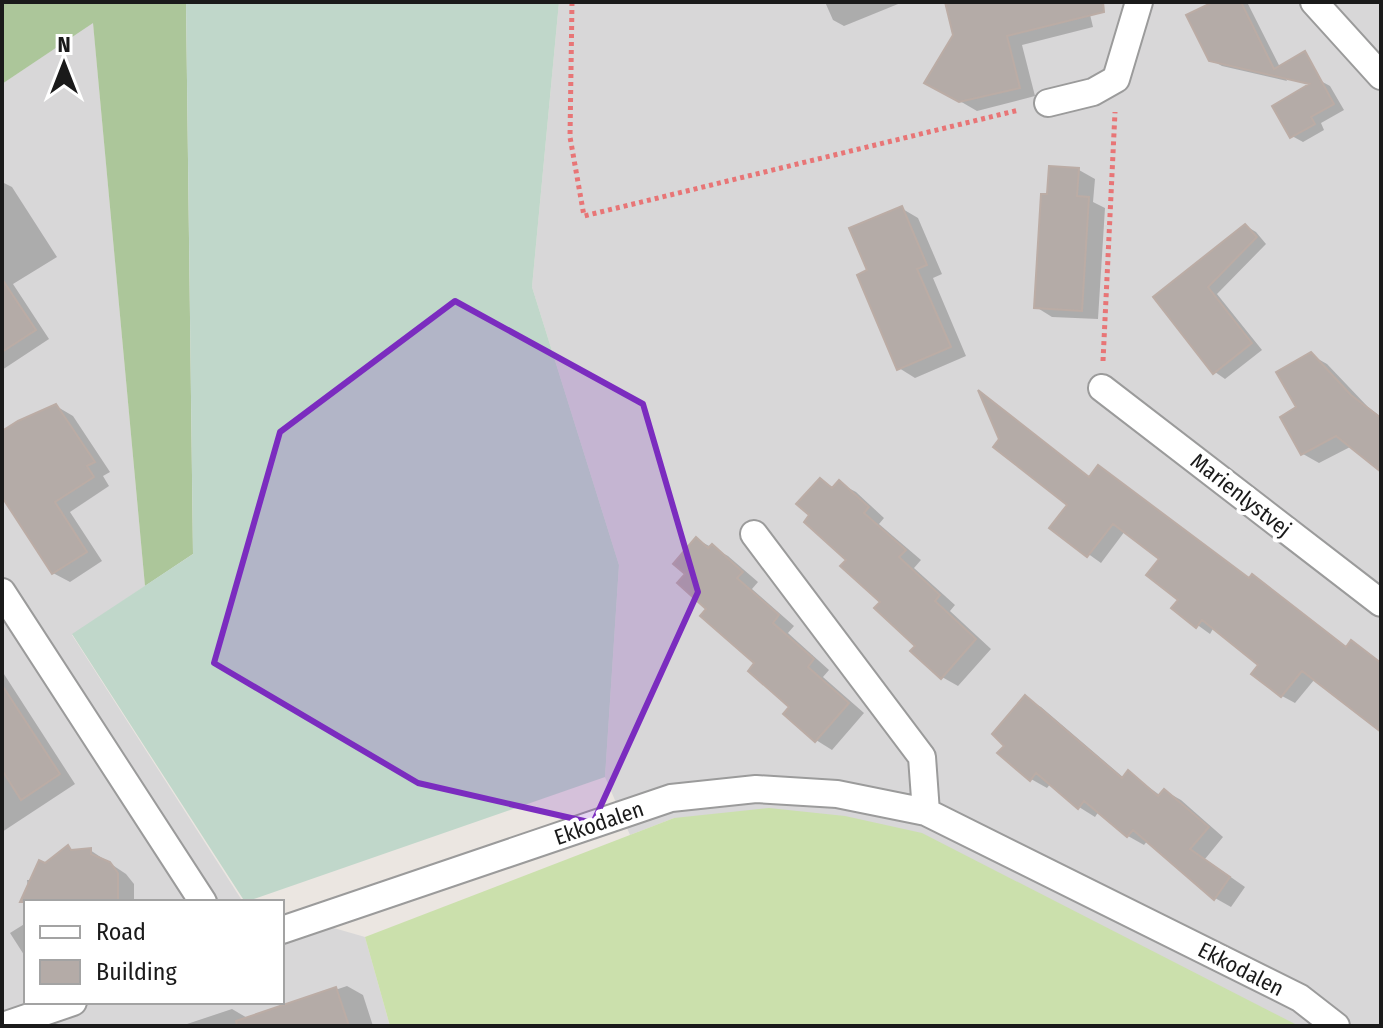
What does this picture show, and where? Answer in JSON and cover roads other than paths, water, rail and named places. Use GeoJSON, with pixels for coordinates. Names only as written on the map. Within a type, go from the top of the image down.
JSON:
{"type":"FeatureCollection","features":[{"type":"Feature","properties":{"kind":"street"},"geometry":{"type":"LineString","coordinates":[[1048,103],[1093,92],[1116,79],[1139,2]]}},
{"type":"Feature","properties":{"kind":"street"},"geometry":{"type":"LineString","coordinates":[[1314,2],[1381,76]]}},
{"type":"Feature","properties":{"kind":"street","name":"Marienlystvej"},"geometry":{"type":"LineString","coordinates":[[1102,388],[1381,603]]}},
{"type":"Feature","properties":{"kind":"street"},"geometry":{"type":"LineString","coordinates":[[754,534],[922,757],[926,812]]}},
{"type":"Feature","properties":{"kind":"street"},"geometry":{"type":"LineString","coordinates":[[2,592],[202,900]]}},
{"type":"Feature","properties":{"kind":"street","name":"Ekkodalen"},"geometry":{"type":"LineString","coordinates":[[284,929],[671,798],[756,789],[837,794],[926,812],[1300,998],[1336,1026]]}},
{"type":"Feature","properties":{"kind":"street"},"geometry":{"type":"LineString","coordinates":[[3,1026],[67,1004]]}}]}
